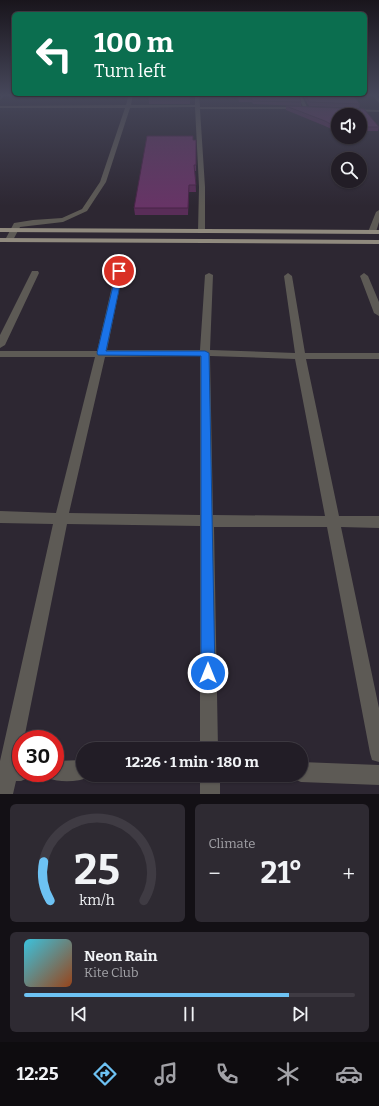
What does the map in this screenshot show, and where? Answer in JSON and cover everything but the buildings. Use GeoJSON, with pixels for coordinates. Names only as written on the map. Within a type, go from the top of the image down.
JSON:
{"type":"FeatureCollection","features":[{"type":"Feature","properties":{"kind":"main road"},"geometry":{"type":"LineString","coordinates":[[0,230],[376,232]]}},
{"type":"Feature","properties":{"kind":"main road"},"geometry":{"type":"LineString","coordinates":[[0,240],[379,242]]}},
{"type":"Feature","properties":{"kind":"street"},"geometry":{"type":"LineString","coordinates":[[9,240],[17,225],[23,223],[63,220],[85,210],[103,182],[120,131]]}},
{"type":"Feature","properties":{"kind":"street"},"geometry":{"type":"LineString","coordinates":[[199,131],[202,187],[202,231]]}},
{"type":"Feature","properties":{"kind":"street"},"geometry":{"type":"LineString","coordinates":[[376,232],[379,212]]}},
{"type":"Feature","properties":{"kind":"street"},"geometry":{"type":"LineString","coordinates":[[3,794],[10,771],[61,518],[101,353],[119,271]]}},
{"type":"Feature","properties":{"kind":"street"},"geometry":{"type":"LineString","coordinates":[[0,345],[35,274]]}},
{"type":"Feature","properties":{"kind":"street"},"geometry":{"type":"LineString","coordinates":[[209,275],[205,353],[209,742]]}},
{"type":"Feature","properties":{"kind":"street"},"geometry":{"type":"LineString","coordinates":[[288,276],[300,356],[379,753]]}},
{"type":"Feature","properties":{"kind":"street"},"geometry":{"type":"LineString","coordinates":[[364,276],[379,313]]}},
{"type":"Feature","properties":{"kind":"street"},"geometry":{"type":"LineString","coordinates":[[0,354],[205,353],[300,356],[379,356]]}},
{"type":"Feature","properties":{"kind":"street"},"geometry":{"type":"LineString","coordinates":[[0,517],[207,521],[379,522]]}},
{"type":"Feature","properties":{"kind":"street"},"geometry":{"type":"LineString","coordinates":[[64,771],[76,770]]}},
{"type":"Feature","properties":{"kind":"street"},"geometry":{"type":"LineString","coordinates":[[308,772],[379,775]]}},
{"type":"Feature","properties":{"kind":"street"},"geometry":{"type":"LineString","coordinates":[[210,782],[210,794]]}},
{"type":"Feature","properties":{"kind":"route"},"geometry":{"type":"LineString","coordinates":[[119,271],[101,353],[205,353],[208,673]]}}]}
